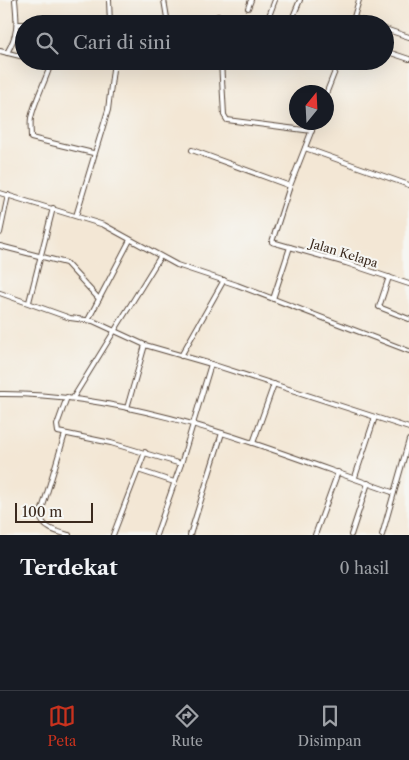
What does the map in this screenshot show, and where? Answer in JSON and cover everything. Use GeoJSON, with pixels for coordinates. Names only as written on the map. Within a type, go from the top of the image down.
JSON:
{"type":"FeatureCollection","features":[{"type":"Feature","properties":{"kind":"street"},"geometry":{"type":"LineString","coordinates":[[14,0],[16,15]]}},
{"type":"Feature","properties":{"kind":"street"},"geometry":{"type":"LineString","coordinates":[[109,0],[110,15]]}},
{"type":"Feature","properties":{"kind":"street"},"geometry":{"type":"LineString","coordinates":[[164,0],[166,15]]}},
{"type":"Feature","properties":{"kind":"street"},"geometry":{"type":"LineString","coordinates":[[248,8],[251,0]]}},
{"type":"Feature","properties":{"kind":"street"},"geometry":{"type":"LineString","coordinates":[[270,15],[276,0]]}},
{"type":"Feature","properties":{"kind":"street"},"geometry":{"type":"LineString","coordinates":[[294,15],[300,0]]}},
{"type":"Feature","properties":{"kind":"street"},"geometry":{"type":"LineString","coordinates":[[355,15],[358,0]]}},
{"type":"Feature","properties":{"kind":"street"},"geometry":{"type":"LineString","coordinates":[[394,32],[409,37]]}},
{"type":"Feature","properties":{"kind":"street"},"geometry":{"type":"LineString","coordinates":[[7,53],[15,37]]}},
{"type":"Feature","properties":{"kind":"street"},"geometry":{"type":"LineString","coordinates":[[0,51],[15,55]]}},
{"type":"Feature","properties":{"kind":"street"},"geometry":{"type":"LineString","coordinates":[[394,54],[409,59]]}},
{"type":"Feature","properties":{"kind":"street"},"geometry":{"type":"LineString","coordinates":[[49,70],[42,91],[36,99],[30,121],[33,128],[31,138],[94,153]]}},
{"type":"Feature","properties":{"kind":"street"},"geometry":{"type":"LineString","coordinates":[[76,216],[108,110],[113,70]]}},
{"type":"Feature","properties":{"kind":"street"},"geometry":{"type":"LineString","coordinates":[[192,150],[290,186],[306,148],[312,131],[227,120],[224,114],[221,70]]}},
{"type":"Feature","properties":{"kind":"street"},"geometry":{"type":"LineString","coordinates":[[330,85],[335,70]]}},
{"type":"Feature","properties":{"kind":"street"},"geometry":{"type":"LineString","coordinates":[[306,148],[409,185]]}},
{"type":"Feature","properties":{"kind":"street","name":"Jalan Kelapa"},"geometry":{"type":"LineString","coordinates":[[290,186],[272,242],[409,284]]}},
{"type":"Feature","properties":{"kind":"street"},"geometry":{"type":"LineString","coordinates":[[0,193],[104,225],[160,257],[409,351]]}},
{"type":"Feature","properties":{"kind":"street"},"geometry":{"type":"LineString","coordinates":[[0,233],[8,195]]}},
{"type":"Feature","properties":{"kind":"street"},"geometry":{"type":"LineString","coordinates":[[29,302],[53,208]]}},
{"type":"Feature","properties":{"kind":"street"},"geometry":{"type":"LineString","coordinates":[[88,320],[130,240]]}},
{"type":"Feature","properties":{"kind":"street"},"geometry":{"type":"LineString","coordinates":[[0,246],[41,255],[66,263],[99,299]]}},
{"type":"Feature","properties":{"kind":"street"},"geometry":{"type":"LineString","coordinates":[[273,299],[290,247]]}},
{"type":"Feature","properties":{"kind":"street"},"geometry":{"type":"LineString","coordinates":[[73,398],[113,330],[160,257]]}},
{"type":"Feature","properties":{"kind":"street"},"geometry":{"type":"LineString","coordinates":[[389,277],[379,307],[409,319]]}},
{"type":"Feature","properties":{"kind":"street"},"geometry":{"type":"LineString","coordinates":[[181,356],[224,280]]}},
{"type":"Feature","properties":{"kind":"street"},"geometry":{"type":"LineString","coordinates":[[0,293],[70,318],[88,320],[145,345],[211,364],[409,428]]}},
{"type":"Feature","properties":{"kind":"street"},"geometry":{"type":"LineString","coordinates":[[127,408],[145,345]]}},
{"type":"Feature","properties":{"kind":"street"},"geometry":{"type":"LineString","coordinates":[[156,535],[181,464],[211,364]]}},
{"type":"Feature","properties":{"kind":"street"},"geometry":{"type":"LineString","coordinates":[[253,443],[274,384]]}},
{"type":"Feature","properties":{"kind":"street"},"geometry":{"type":"LineString","coordinates":[[0,394],[67,397],[127,408],[253,443],[355,477],[392,492]]}},
{"type":"Feature","properties":{"kind":"street"},"geometry":{"type":"LineString","coordinates":[[67,397],[57,430],[65,434],[144,452],[181,464]]}},
{"type":"Feature","properties":{"kind":"street"},"geometry":{"type":"LineString","coordinates":[[355,477],[375,417]]}},
{"type":"Feature","properties":{"kind":"street"},"geometry":{"type":"LineString","coordinates":[[65,434],[40,516],[42,522],[48,527],[69,535]]}},
{"type":"Feature","properties":{"kind":"street"},"geometry":{"type":"LineString","coordinates":[[190,535],[222,434]]}},
{"type":"Feature","properties":{"kind":"street"},"geometry":{"type":"LineString","coordinates":[[382,535],[392,492],[409,440]]}},
{"type":"Feature","properties":{"kind":"street"},"geometry":{"type":"LineString","coordinates":[[113,535],[144,452]]}},
{"type":"Feature","properties":{"kind":"street"},"geometry":{"type":"LineString","coordinates":[[138,470],[174,482]]}},
{"type":"Feature","properties":{"kind":"street"},"geometry":{"type":"LineString","coordinates":[[316,535],[338,472]]}},
{"type":"Feature","properties":{"kind":"street"},"geometry":{"type":"LineString","coordinates":[[351,535],[368,483]]}}]}
